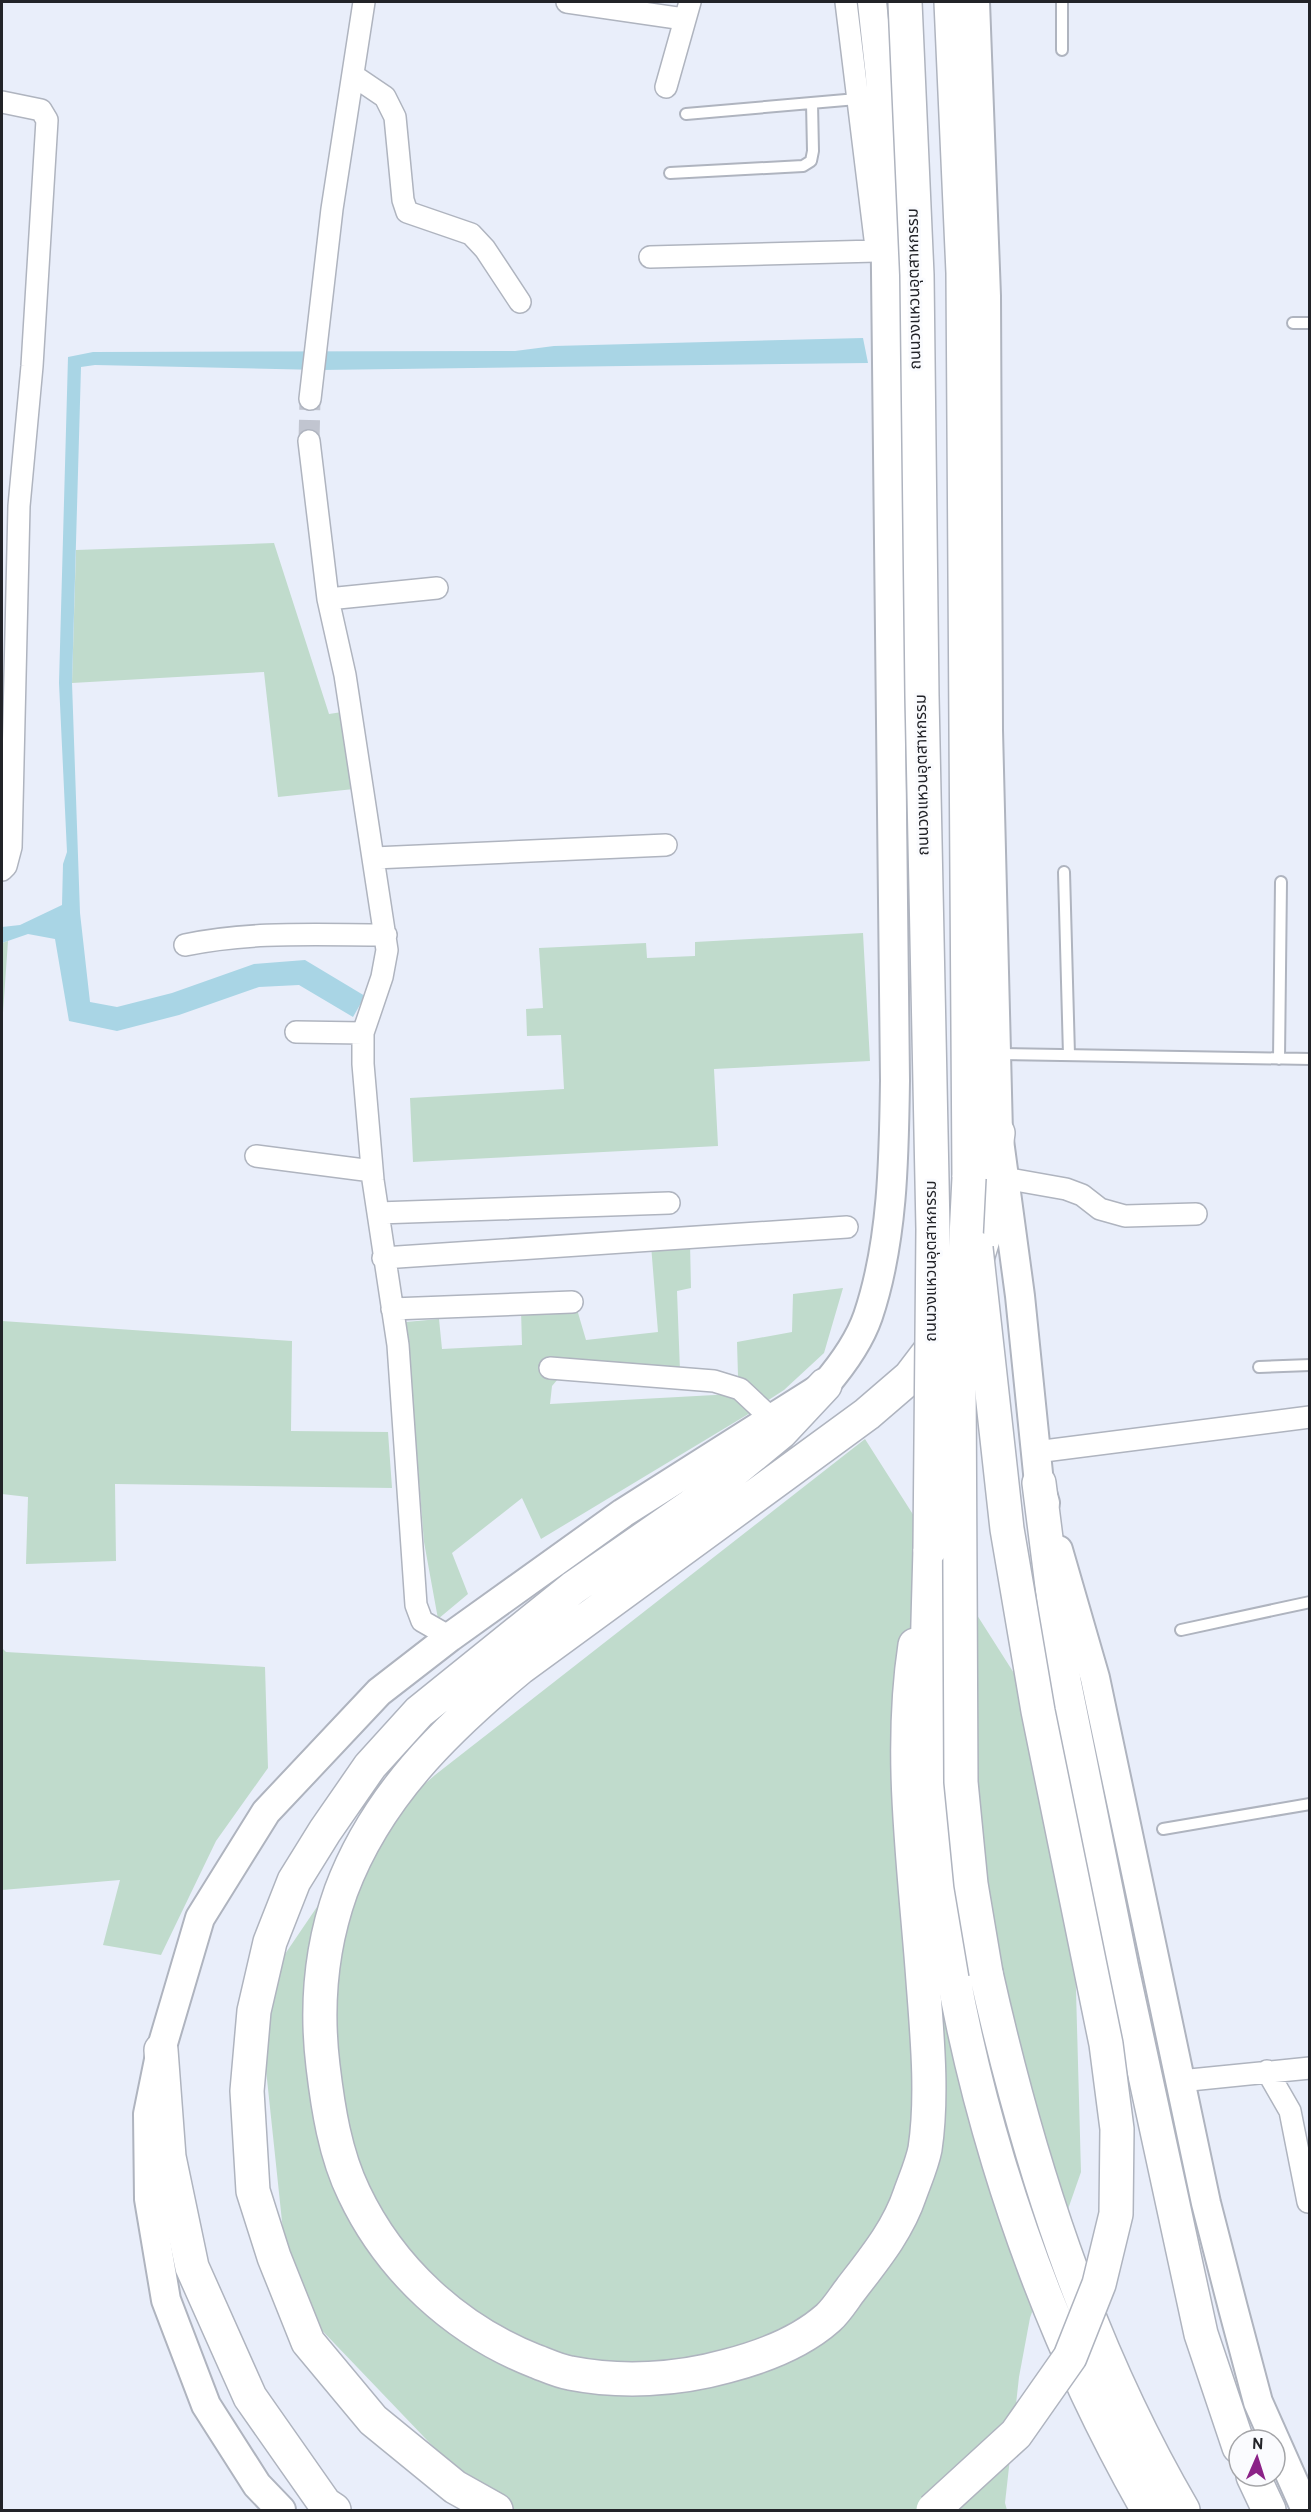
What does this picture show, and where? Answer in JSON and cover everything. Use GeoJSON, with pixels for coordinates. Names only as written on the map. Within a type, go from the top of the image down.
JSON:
{"type":"FeatureCollection","features":[{"type":"Feature","properties":{"kind":"main road","name":"ถนนวงแหวนอุตสาหกรรม"},"geometry":{"type":"LineString","coordinates":[[905,2],[917,274],[922,696],[933,1229],[930,1548]]}},
{"type":"Feature","properties":{"kind":"main road"},"geometry":{"type":"LineString","coordinates":[[951,2],[963,273],[969,1178],[962,1285],[958,1472],[961,1782],[973,1895],[986,1974],[1010,2081],[1057,2232],[1116,2384],[1183,2511]]}},
{"type":"Feature","properties":{"kind":"main road"},"geometry":{"type":"LineString","coordinates":[[930,1548],[913,1657],[908,1779],[929,2055],[924,2151],[908,2201],[883,2249],[828,2318],[791,2342],[749,2360],[705,2372],[662,2378],[615,2378],[566,2373],[507,2349],[442,2308],[388,2251],[352,2191],[329,2114],[319,2031],[324,1955],[340,1893],[365,1836],[396,1790],[431,1748],[472,1708],[520,1668],[823,1447],[910,1377],[939,1340],[974,1274],[984,1236],[998,1133]]}},
{"type":"Feature","properties":{"kind":"main road"},"geometry":{"type":"LineString","coordinates":[[933,2511],[1016,2434],[1070,2357],[1099,2284],[1116,2214],[1117,2129],[1106,2044],[1038,1712],[1007,1529],[988,1376],[969,1178]]}},
{"type":"Feature","properties":{"kind":"main road"},"geometry":{"type":"LineString","coordinates":[[496,2511],[455,2487],[373,2420],[308,2342],[274,2257],[253,2191],[247,2091],[254,2011],[270,1942],[294,1881],[325,1831],[370,1766],[419,1712],[573,1587],[691,1506],[781,1432],[825,1385]]}},
{"type":"Feature","properties":{"kind":"main road"},"geometry":{"type":"LineString","coordinates":[[1038,1467],[1064,1681],[1122,1969],[1201,2334],[1233,2428]]}},
{"type":"Feature","properties":{"kind":"main road"},"geometry":{"type":"LineString","coordinates":[[930,1548],[927,1701],[930,1789],[938,1880],[952,1980],[977,2090],[1027,2244],[1088,2395],[1148,2511]]}},
{"type":"Feature","properties":{"kind":"main road"},"geometry":{"type":"LineString","coordinates":[[161,2050],[169,2157],[192,2267],[250,2397],[325,2504],[334,2511]]}},
{"type":"Feature","properties":{"kind":"main road"},"geometry":{"type":"LineString","coordinates":[[1258,2488],[1269,2511]]}},
{"type":"Feature","properties":{"kind":"street"},"geometry":{"type":"LineString","coordinates":[[311,390],[332,208],[364,2]]}},
{"type":"Feature","properties":{"kind":"street"},"geometry":{"type":"LineString","coordinates":[[567,2],[687,10],[666,87]]}},
{"type":"Feature","properties":{"kind":"street"},"geometry":{"type":"LineString","coordinates":[[846,2],[886,322]]}},
{"type":"Feature","properties":{"kind":"street"},"geometry":{"type":"LineString","coordinates":[[281,2511],[257,2485],[206,2406],[166,2300],[149,2199],[148,2114],[161,2050],[200,1918],[266,1812],[379,1692],[450,1637],[623,1513],[825,1385],[849,1356],[868,1317],[880,1269],[894,1144],[889,368],[886,322],[885,183],[880,76],[872,2]]}},
{"type":"Feature","properties":{"kind":"street"},"geometry":{"type":"LineString","coordinates":[[975,2],[986,296],[988,730],[998,1133],[1020,1296],[1038,1467],[1095,1678],[1206,2203],[1258,2402],[1306,2511]]}},
{"type":"Feature","properties":{"kind":"street"},"geometry":{"type":"LineString","coordinates":[[354,76],[386,97],[395,117],[403,200],[407,212],[471,234],[485,249],[520,302]]}},
{"type":"Feature","properties":{"kind":"street"},"geometry":{"type":"LineString","coordinates":[[2,102],[41,110],[47,120],[32,366],[10,505],[11,847],[6,866],[2,870]]}},
{"type":"Feature","properties":{"kind":"street"},"geometry":{"type":"LineString","coordinates":[[650,257],[876,251]]}},
{"type":"Feature","properties":{"kind":"street"},"geometry":{"type":"LineString","coordinates":[[309,441],[328,599],[345,675],[386,935],[387,950],[382,977],[363,1033],[372,1171],[383,1258],[398,1345],[416,1605],[422,1621],[450,1637]]}},
{"type":"Feature","properties":{"kind":"street"},"geometry":{"type":"LineString","coordinates":[[328,599],[437,588]]}},
{"type":"Feature","properties":{"kind":"street"},"geometry":{"type":"LineString","coordinates":[[374,858],[666,845]]}},
{"type":"Feature","properties":{"kind":"street"},"geometry":{"type":"LineString","coordinates":[[185,945],[221,938],[274,934],[386,935]]}},
{"type":"Feature","properties":{"kind":"street"},"geometry":{"type":"LineString","coordinates":[[296,1032],[363,1033]]}},
{"type":"Feature","properties":{"kind":"street"},"geometry":{"type":"LineString","coordinates":[[256,1156],[372,1171]]}},
{"type":"Feature","properties":{"kind":"street"},"geometry":{"type":"LineString","coordinates":[[1004,1178],[1066,1189],[1082,1195],[1100,1209],[1125,1216],[1196,1214]]}},
{"type":"Feature","properties":{"kind":"street"},"geometry":{"type":"LineString","coordinates":[[378,1213],[669,1203]]}},
{"type":"Feature","properties":{"kind":"street"},"geometry":{"type":"LineString","coordinates":[[383,1258],[847,1227]]}},
{"type":"Feature","properties":{"kind":"street"},"geometry":{"type":"LineString","coordinates":[[392,1309],[572,1302]]}},
{"type":"Feature","properties":{"kind":"street"},"geometry":{"type":"LineString","coordinates":[[550,1368],[714,1381],[740,1389],[772,1419]]}},
{"type":"Feature","properties":{"kind":"street"},"geometry":{"type":"LineString","coordinates":[[1038,1467],[1310,1417]]}},
{"type":"Feature","properties":{"kind":"street"},"geometry":{"type":"LineString","coordinates":[[1180,2081],[1310,2068]]}},
{"type":"Feature","properties":{"kind":"street"},"geometry":{"type":"LineString","coordinates":[[1267,2071],[1290,2111],[1308,2202]]}},
{"type":"Feature","properties":{"kind":"lane"},"geometry":{"type":"LineString","coordinates":[[1062,2],[1062,50]]}},
{"type":"Feature","properties":{"kind":"lane"},"geometry":{"type":"LineString","coordinates":[[686,114],[857,99]]}},
{"type":"Feature","properties":{"kind":"lane"},"geometry":{"type":"LineString","coordinates":[[670,172],[803,166],[811,161],[813,151],[812,103]]}},
{"type":"Feature","properties":{"kind":"lane"},"geometry":{"type":"LineString","coordinates":[[1293,323],[1310,323]]}},
{"type":"Feature","properties":{"kind":"lane"},"geometry":{"type":"LineString","coordinates":[[1064,872],[1069,1055]]}},
{"type":"Feature","properties":{"kind":"lane"},"geometry":{"type":"LineString","coordinates":[[1279,1059],[1281,882]]}},
{"type":"Feature","properties":{"kind":"lane"},"geometry":{"type":"LineString","coordinates":[[996,1054],[1310,1059]]}},
{"type":"Feature","properties":{"kind":"lane"},"geometry":{"type":"LineString","coordinates":[[1259,1367],[1310,1365]]}},
{"type":"Feature","properties":{"kind":"lane"},"geometry":{"type":"LineString","coordinates":[[1181,1630],[1310,1602]]}},
{"type":"Feature","properties":{"kind":"lane"},"geometry":{"type":"LineString","coordinates":[[1163,1829],[1310,1804]]}},
{"type":"Feature","properties":{"kind":"green space"},"geometry":{"type":"Polygon","coordinates":[[[274,543],[329,714],[342,712],[354,789],[278,797],[264,672],[72,683],[76,550],[274,543]]]}},
{"type":"Feature","properties":{"kind":"green space"},"geometry":{"type":"Polygon","coordinates":[[[863,933],[870,1061],[714,1069],[718,1146],[413,1162],[410,1098],[564,1089],[561,1035],[527,1036],[526,1009],[543,1008],[539,948],[646,943],[647,958],[695,956],[695,942],[863,933]]]}},
{"type":"Feature","properties":{"kind":"green space"},"geometry":{"type":"Polygon","coordinates":[[[8,941],[2,1027],[2,943],[8,941]]]}},
{"type":"Feature","properties":{"kind":"green space"},"geometry":{"type":"Polygon","coordinates":[[[690,1243],[691,1288],[677,1291],[680,1371],[668,1376],[650,1364],[569,1366],[552,1386],[550,1404],[733,1394],[750,1413],[541,1539],[522,1498],[452,1553],[468,1594],[438,1619],[424,1542],[406,1322],[439,1319],[442,1349],[522,1345],[521,1310],[576,1306],[586,1340],[658,1332],[651,1245],[690,1243]]]}},
{"type":"Feature","properties":{"kind":"green space"},"geometry":{"type":"Polygon","coordinates":[[[843,1288],[824,1353],[784,1390],[767,1401],[738,1376],[737,1342],[792,1332],[793,1294],[843,1288]]]}},
{"type":"Feature","properties":{"kind":"green space"},"geometry":{"type":"Polygon","coordinates":[[[2,1321],[292,1341],[291,1431],[388,1432],[392,1488],[115,1484],[116,1561],[26,1564],[28,1497],[2,1494],[2,1321]]]}},
{"type":"Feature","properties":{"kind":"green space"},"geometry":{"type":"Polygon","coordinates":[[[865,1439],[1038,1711],[1075,1954],[1081,2172],[1030,2318],[1019,2377],[1005,2503],[1007,2510],[500,2510],[491,2507],[290,2297],[258,1994],[365,1836],[435,1775],[865,1439]]]}},
{"type":"Feature","properties":{"kind":"green space"},"geometry":{"type":"Polygon","coordinates":[[[2,1648],[6,1652],[265,1667],[268,1768],[216,1841],[161,1955],[103,1945],[120,1880],[2,1890],[2,1648]]]}},
{"type":"Feature","properties":{"kind":"water"},"geometry":{"type":"Polygon","coordinates":[[[863,338],[868,363],[320,370],[95,365],[81,367],[72,683],[80,913],[90,1002],[117,1007],[172,993],[254,964],[305,960],[365,996],[353,1017],[299,985],[259,987],[179,1015],[117,1031],[69,1021],[55,939],[28,934],[2,943],[2,927],[20,925],[62,905],[63,864],[67,852],[59,683],[68,357],[93,352],[515,351],[554,346],[863,338]]]}},
{"type":"Feature","properties":{"kind":"tunnel"},"geometry":{"type":"LineString","coordinates":[[309,441],[310,399]]}}]}
